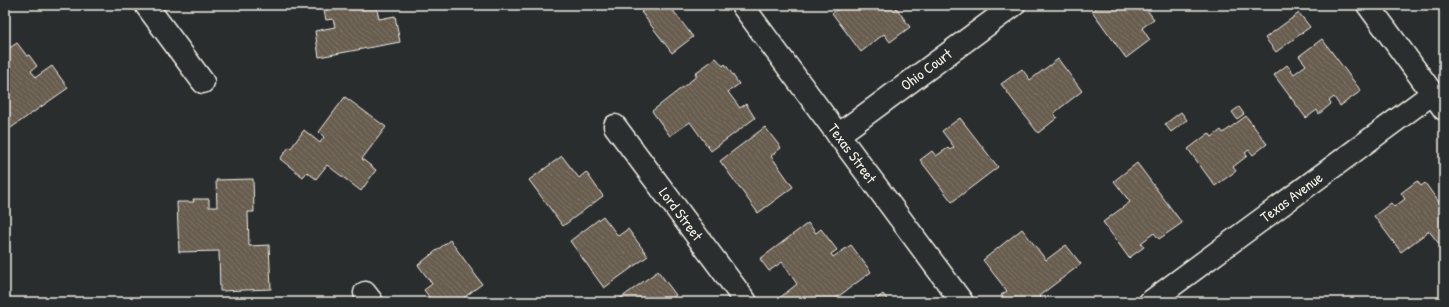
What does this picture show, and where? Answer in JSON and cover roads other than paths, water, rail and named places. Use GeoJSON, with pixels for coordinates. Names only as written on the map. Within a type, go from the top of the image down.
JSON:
{"type":"FeatureCollection","features":[{"type":"Feature","properties":{"kind":"street"},"geometry":{"type":"LineString","coordinates":[[146,5],[203,82]]}},
{"type":"Feature","properties":{"kind":"street","name":"Texas Street"},"geometry":{"type":"LineString","coordinates":[[742,5],[962,302]]}},
{"type":"Feature","properties":{"kind":"street","name":"Ohio Court"},"geometry":{"type":"LineString","coordinates":[[838,135],[1014,5]]}},
{"type":"Feature","properties":{"kind":"street"},"geometry":{"type":"LineString","coordinates":[[1368,5],[1438,101]]}},
{"type":"Feature","properties":{"kind":"street","name":"Texas Avenue"},"geometry":{"type":"LineString","coordinates":[[1150,302],[1438,101]]}},
{"type":"Feature","properties":{"kind":"street","name":"Lord Street"},"geometry":{"type":"LineString","coordinates":[[615,126],[746,302]]}}]}
